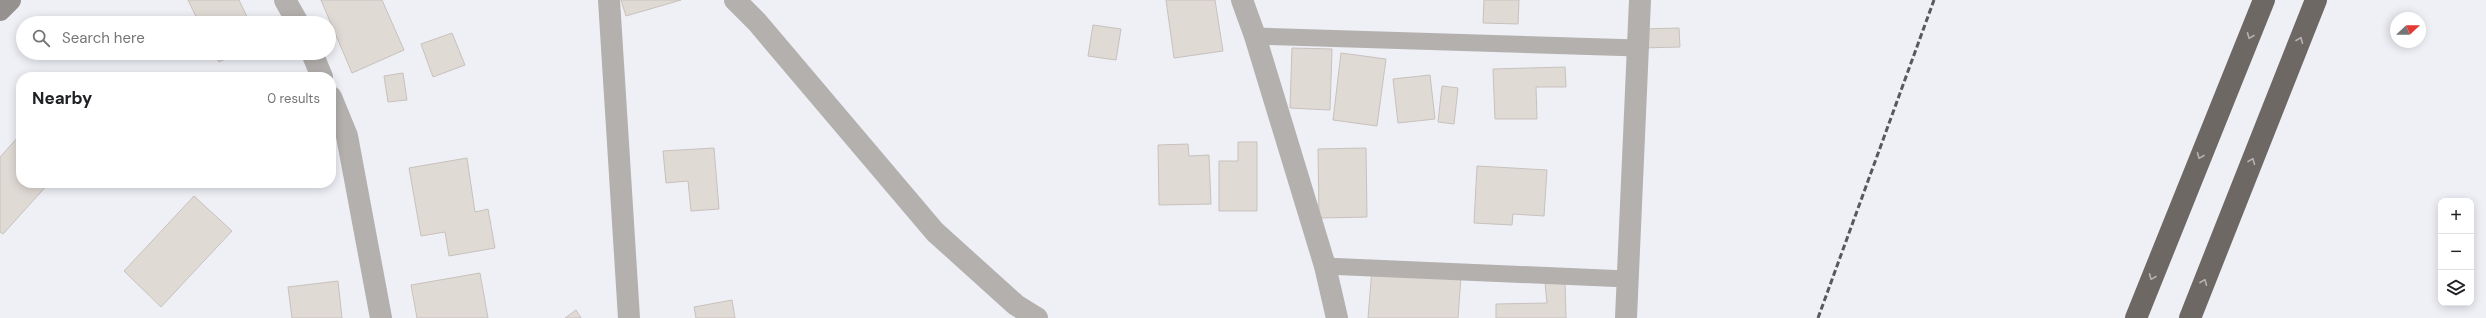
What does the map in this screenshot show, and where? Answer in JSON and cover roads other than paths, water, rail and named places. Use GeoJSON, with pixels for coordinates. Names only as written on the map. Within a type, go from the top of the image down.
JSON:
{"type":"FeatureCollection","features":[{"type":"Feature","properties":{"kind":"highway"},"geometry":{"type":"LineString","coordinates":[[2136,318],[2264,0]]}},
{"type":"Feature","properties":{"kind":"highway"},"geometry":{"type":"LineString","coordinates":[[2190,318],[2316,0]]}},
{"type":"Feature","properties":{"kind":"main road"},"geometry":{"type":"LineString","coordinates":[[0,10],[10,0]]}},
{"type":"Feature","properties":{"kind":"street"},"geometry":{"type":"LineString","coordinates":[[285,0],[294,16]]}},
{"type":"Feature","properties":{"kind":"street"},"geometry":{"type":"LineString","coordinates":[[609,0],[629,318]]}},
{"type":"Feature","properties":{"kind":"street"},"geometry":{"type":"LineString","coordinates":[[736,0],[757,22],[935,232],[1016,305],[1037,318]]}},
{"type":"Feature","properties":{"kind":"street"},"geometry":{"type":"LineString","coordinates":[[1242,0],[1255,36],[1325,266],[1337,318]]}},
{"type":"Feature","properties":{"kind":"street"},"geometry":{"type":"LineString","coordinates":[[1626,318],[1640,0]]}},
{"type":"Feature","properties":{"kind":"street"},"geometry":{"type":"LineString","coordinates":[[315,60],[320,72]]}},
{"type":"Feature","properties":{"kind":"street"},"geometry":{"type":"LineString","coordinates":[[336,109],[347,136],[381,318]]}},
{"type":"Feature","properties":{"kind":"lane"},"geometry":{"type":"LineString","coordinates":[[1255,36],[1637,48]]}},
{"type":"Feature","properties":{"kind":"lane"},"geometry":{"type":"LineString","coordinates":[[1325,266],[1627,279]]}},
{"type":"Feature","properties":{"kind":"railway"},"geometry":{"type":"LineString","coordinates":[[1818,318],[1934,0]]}}]}
